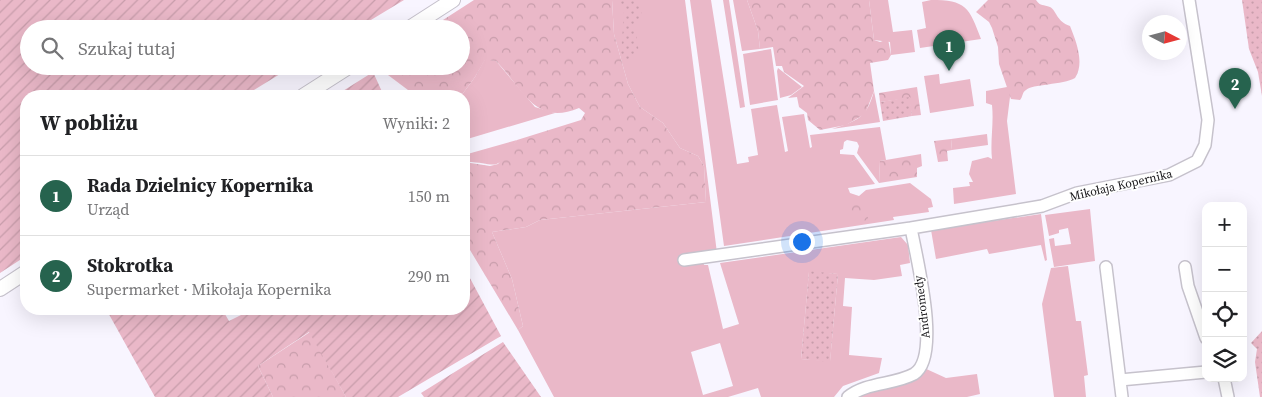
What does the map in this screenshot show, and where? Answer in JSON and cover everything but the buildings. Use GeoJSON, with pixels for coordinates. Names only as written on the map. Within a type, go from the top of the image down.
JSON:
{"type":"FeatureCollection","features":[{"type":"Feature","properties":{"kind":"street"},"geometry":{"type":"LineString","coordinates":[[422,20],[453,0]]}},
{"type":"Feature","properties":{"kind":"street","name":"Mikołaja Kopernika"},"geometry":{"type":"LineString","coordinates":[[684,260],[911,228],[1042,206],[1077,193],[1169,175],[1197,161],[1205,145],[1208,120],[1190,0]]}},
{"type":"Feature","properties":{"kind":"street"},"geometry":{"type":"LineString","coordinates":[[312,90],[336,75]]}},
{"type":"Feature","properties":{"kind":"street","name":"Andromedy"},"geometry":{"type":"LineString","coordinates":[[848,397],[866,388],[914,374],[924,359],[927,334],[911,228]]}},
{"type":"Feature","properties":{"kind":"street"},"geometry":{"type":"LineString","coordinates":[[1106,267],[1122,397]]}},
{"type":"Feature","properties":{"kind":"street"},"geometry":{"type":"LineString","coordinates":[[1185,267],[1188,286],[1206,337]]}},
{"type":"Feature","properties":{"kind":"street"},"geometry":{"type":"LineString","coordinates":[[0,289],[20,276]]}},
{"type":"Feature","properties":{"kind":"street"},"geometry":{"type":"LineString","coordinates":[[1120,380],[1202,372]]}},
{"type":"Feature","properties":{"kind":"street"},"geometry":{"type":"LineString","coordinates":[[1225,382],[1228,397]]}},
{"type":"Feature","properties":{"kind":"green space"},"geometry":{"type":"Polygon","coordinates":[[[0,0],[404,0],[371,20],[20,20],[20,75],[278,75],[254,90],[20,90],[20,260],[0,273],[0,0]]]}},
{"type":"Feature","properties":{"kind":"green space"},"geometry":{"type":"Polygon","coordinates":[[[474,0],[612,0],[614,34],[628,84],[640,107],[663,123],[680,148],[698,156],[704,166],[706,202],[540,220],[526,227],[492,232],[512,279],[523,326],[518,330],[470,250],[470,163],[490,166],[498,164],[517,140],[581,120],[585,113],[579,108],[564,113],[551,112],[540,108],[530,101],[496,61],[485,60],[465,90],[408,90],[388,75],[470,75],[470,20],[443,20],[474,0]]]}},
{"type":"Feature","properties":{"kind":"green space"},"geometry":{"type":"Polygon","coordinates":[[[612,0],[685,0],[717,253],[702,256],[704,265],[708,265],[723,329],[739,324],[720,263],[901,237],[908,245],[910,263],[900,265],[902,276],[874,280],[845,278],[843,306],[852,307],[849,355],[882,358],[879,373],[843,386],[834,397],[761,397],[758,388],[728,397],[554,397],[518,330],[523,326],[512,279],[492,232],[526,227],[540,220],[706,202],[704,166],[698,156],[680,148],[663,123],[640,107],[628,84],[614,34],[612,0]],[[809,272],[801,359],[830,361],[838,274],[809,272]],[[720,343],[691,352],[703,395],[733,386],[720,343]]]}},
{"type":"Feature","properties":{"kind":"green space"},"geometry":{"type":"Polygon","coordinates":[[[618,0],[636,0],[642,14],[635,25],[639,53],[632,60],[626,61],[621,54],[624,11],[618,0]]]}},
{"type":"Feature","properties":{"kind":"green space"},"geometry":{"type":"Polygon","coordinates":[[[690,0],[711,0],[737,164],[749,162],[748,157],[758,155],[751,109],[777,105],[785,152],[788,151],[782,117],[804,114],[810,148],[812,147],[810,135],[880,127],[886,160],[880,161],[879,183],[857,153],[859,146],[857,142],[847,140],[844,142],[843,149],[840,150],[840,154],[854,155],[875,184],[848,188],[850,193],[859,196],[866,190],[910,183],[931,199],[933,207],[928,208],[929,212],[893,217],[894,220],[724,246],[690,0]]]}},
{"type":"Feature","properties":{"kind":"green space"},"geometry":{"type":"Polygon","coordinates":[[[723,0],[729,0],[745,107],[740,108],[723,0]]]}},
{"type":"Feature","properties":{"kind":"green space"},"geometry":{"type":"Polygon","coordinates":[[[733,0],[747,0],[758,31],[760,49],[742,51],[733,0]]]}},
{"type":"Feature","properties":{"kind":"green space"},"geometry":{"type":"Polygon","coordinates":[[[747,0],[869,0],[874,40],[880,42],[888,39],[891,55],[888,60],[870,63],[874,91],[865,114],[846,125],[820,130],[808,120],[807,113],[799,107],[797,97],[788,98],[804,86],[784,72],[782,66],[776,66],[773,47],[760,49],[758,31],[747,0]]]}},
{"type":"Feature","properties":{"kind":"green space"},"geometry":{"type":"Polygon","coordinates":[[[869,0],[888,0],[893,32],[912,30],[915,52],[891,55],[890,42],[874,40],[869,0]]]}},
{"type":"Feature","properties":{"kind":"green space"},"geometry":{"type":"Polygon","coordinates":[[[931,0],[952,2],[965,8],[973,19],[981,39],[920,48],[917,30],[926,28],[922,2],[931,0]]]}},
{"type":"Feature","properties":{"kind":"green space"},"geometry":{"type":"Polygon","coordinates":[[[988,0],[1036,0],[1050,7],[1059,19],[1070,26],[1075,38],[1079,66],[1075,78],[1029,88],[1024,92],[1020,100],[1011,99],[999,64],[998,47],[992,28],[989,22],[976,12],[988,0]]]}},
{"type":"Feature","properties":{"kind":"green space"},"geometry":{"type":"Polygon","coordinates":[[[1242,0],[1262,0],[1262,96],[1258,72],[1249,49],[1242,0]]]}},
{"type":"Feature","properties":{"kind":"green space"},"geometry":{"type":"Polygon","coordinates":[[[771,49],[778,100],[750,105],[743,54],[771,49]]]}},
{"type":"Feature","properties":{"kind":"green space"},"geometry":{"type":"Polygon","coordinates":[[[485,59],[496,61],[535,107],[555,113],[470,138],[470,90],[465,90],[485,59]]]}},
{"type":"Feature","properties":{"kind":"green space"},"geometry":{"type":"Polygon","coordinates":[[[778,68],[802,87],[791,95],[780,98],[778,68]]]}},
{"type":"Feature","properties":{"kind":"green space"},"geometry":{"type":"Polygon","coordinates":[[[939,74],[940,84],[970,79],[974,106],[930,113],[924,76],[939,74]]]}},
{"type":"Feature","properties":{"kind":"green space"},"geometry":{"type":"Polygon","coordinates":[[[368,75],[374,75],[381,90],[344,90],[368,75]]]}},
{"type":"Feature","properties":{"kind":"green space"},"geometry":{"type":"Polygon","coordinates":[[[917,87],[921,115],[912,116],[909,98],[880,102],[879,93],[917,87]]]}},
{"type":"Feature","properties":{"kind":"green space"},"geometry":{"type":"Polygon","coordinates":[[[1007,87],[1011,89],[1007,121],[1016,194],[954,204],[953,188],[970,186],[969,182],[973,182],[969,174],[972,161],[988,157],[992,159],[992,105],[986,103],[986,91],[1007,87]]]}},
{"type":"Feature","properties":{"kind":"green space"},"geometry":{"type":"Polygon","coordinates":[[[874,91],[880,122],[832,129],[860,117],[868,107],[874,91]]]}},
{"type":"Feature","properties":{"kind":"green space"},"geometry":{"type":"Polygon","coordinates":[[[910,97],[912,116],[883,121],[880,102],[910,97]]]}},
{"type":"Feature","properties":{"kind":"green space"},"geometry":{"type":"Polygon","coordinates":[[[987,134],[988,145],[952,150],[951,139],[987,134]]]}},
{"type":"Feature","properties":{"kind":"green space"},"geometry":{"type":"Polygon","coordinates":[[[951,139],[952,150],[947,151],[948,161],[938,162],[934,141],[951,139]]]}},
{"type":"Feature","properties":{"kind":"green space"},"geometry":{"type":"Polygon","coordinates":[[[517,140],[499,163],[470,162],[470,153],[517,140]]]}},
{"type":"Feature","properties":{"kind":"green space"},"geometry":{"type":"Polygon","coordinates":[[[921,154],[922,166],[917,168],[917,177],[879,183],[880,161],[921,154]]]}},
{"type":"Feature","properties":{"kind":"green space"},"geometry":{"type":"Polygon","coordinates":[[[867,201],[868,220],[849,223],[846,203],[867,201]]]}},
{"type":"Feature","properties":{"kind":"green space"},"geometry":{"type":"Polygon","coordinates":[[[1090,209],[1095,261],[1054,267],[1049,239],[1054,238],[1055,246],[1071,244],[1068,228],[1059,230],[1059,233],[1049,236],[1045,215],[1090,209]]]}},
{"type":"Feature","properties":{"kind":"green space"},"geometry":{"type":"Polygon","coordinates":[[[1041,214],[1047,260],[1045,261],[1041,245],[989,254],[987,249],[936,259],[931,230],[1041,214]]]}},
{"type":"Feature","properties":{"kind":"green space"},"geometry":{"type":"Polygon","coordinates":[[[1068,266],[1076,321],[1081,321],[1088,375],[1084,376],[1086,397],[1054,397],[1042,304],[1051,268],[1068,266]]]}},
{"type":"Feature","properties":{"kind":"green space"},"geometry":{"type":"Polygon","coordinates":[[[809,271],[838,274],[830,362],[801,359],[809,271]]]}},
{"type":"Feature","properties":{"kind":"green space"},"geometry":{"type":"Polygon","coordinates":[[[470,278],[501,336],[398,397],[346,397],[309,332],[258,366],[273,397],[155,397],[109,315],[226,315],[229,321],[241,315],[470,315],[470,278]]]}},
{"type":"Feature","properties":{"kind":"green space"},"geometry":{"type":"Polygon","coordinates":[[[1262,331],[1262,397],[1260,397],[1255,362],[1257,349],[1251,343],[1262,331]]]}},
{"type":"Feature","properties":{"kind":"green space"},"geometry":{"type":"Polygon","coordinates":[[[310,332],[346,397],[273,397],[258,366],[310,332]]]}},
{"type":"Feature","properties":{"kind":"green space"},"geometry":{"type":"Polygon","coordinates":[[[503,342],[541,397],[424,397],[421,393],[503,342]]]}},
{"type":"Feature","properties":{"kind":"green space"},"geometry":{"type":"Polygon","coordinates":[[[922,367],[946,378],[977,374],[980,394],[967,397],[852,397],[922,367]]]}},
{"type":"Feature","properties":{"kind":"place","name":"Rada Dzielnicy Kopernika"},"geometry":{"type":"Point","coordinates":[949,71]}},
{"type":"Feature","properties":{"kind":"place","name":"Stokrotka"},"geometry":{"type":"Point","coordinates":[1235,109]}}]}
